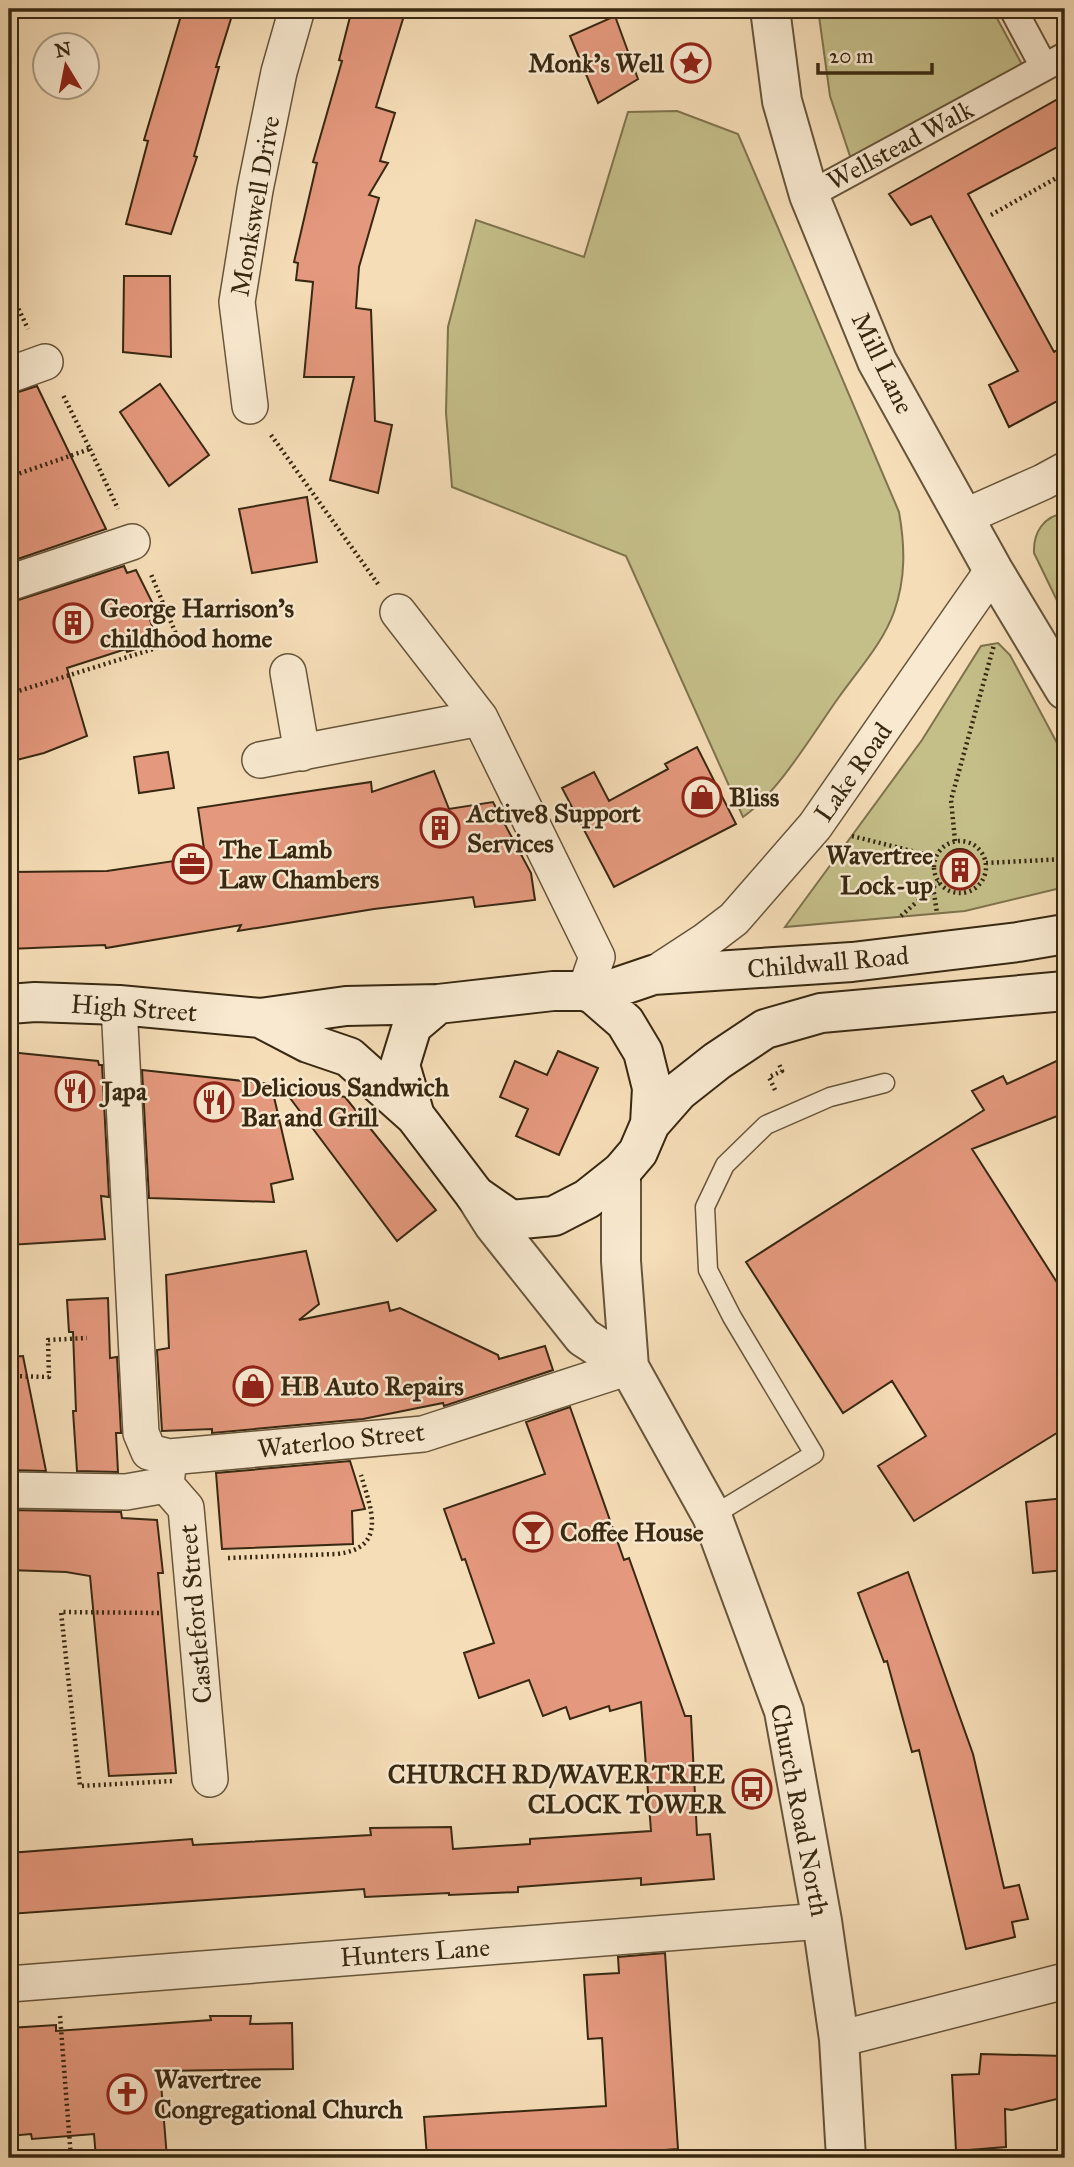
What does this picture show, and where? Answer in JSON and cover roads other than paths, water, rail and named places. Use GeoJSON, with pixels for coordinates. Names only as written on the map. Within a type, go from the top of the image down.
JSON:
{"type":"FeatureCollection","features":[{"type":"Feature","properties":{"kind":"main road","name":"Mill Lane"},"geometry":{"type":"LineString","coordinates":[[770,9],[782,101],[810,195],[877,361],[993,570],[1065,690]]}},
{"type":"Feature","properties":{"kind":"main road","name":"Childwall Road"},"geometry":{"type":"LineString","coordinates":[[589,993],[653,975],[852,962],[1018,943],[1065,934]]}},
{"type":"Feature","properties":{"kind":"main road"},"geometry":{"type":"LineString","coordinates":[[553,990],[589,993],[625,1022],[643,1052],[652,1088],[650,1124],[638,1152],[621,1172],[587,1199],[554,1216],[511,1220],[475,1195],[415,1116],[400,1065],[412,1026],[438,1004],[553,990]]}},
{"type":"Feature","properties":{"kind":"main road","name":"Childwall Road"},"geometry":{"type":"LineString","coordinates":[[650,1124],[679,1091],[717,1061],[765,1029],[821,1013],[1065,991]]}},
{"type":"Feature","properties":{"kind":"main road","name":"High Street"},"geometry":{"type":"LineString","coordinates":[[9,1004],[35,1002],[120,1005],[260,1018],[346,1006],[438,1004]]}},
{"type":"Feature","properties":{"kind":"main road","name":"High Street"},"geometry":{"type":"LineString","coordinates":[[260,1018],[309,1043],[349,1057],[415,1116]]}},
{"type":"Feature","properties":{"kind":"main road","name":"Church Road North"},"geometry":{"type":"LineString","coordinates":[[621,1172],[621,1261],[629,1367],[712,1516],[784,1711],[822,1921],[839,2039],[846,2158]]}},
{"type":"Feature","properties":{"kind":"main road","name":"Church Road North"},"geometry":{"type":"LineString","coordinates":[[475,1195],[494,1225],[583,1337],[629,1367]]}},
{"type":"Feature","properties":{"kind":"street","name":"Monkswell Drive"},"geometry":{"type":"LineString","coordinates":[[250,406],[237,302],[255,190],[279,72],[297,9]]}},
{"type":"Feature","properties":{"kind":"street"},"geometry":{"type":"LineString","coordinates":[[1013,9],[1055,62]]}},
{"type":"Feature","properties":{"kind":"street","name":"Wellstead Walk"},"geometry":{"type":"LineString","coordinates":[[810,195],[1055,62]]}},
{"type":"Feature","properties":{"kind":"street"},"geometry":{"type":"LineString","coordinates":[[9,375],[45,362]]}},
{"type":"Feature","properties":{"kind":"street"},"geometry":{"type":"LineString","coordinates":[[964,517],[1065,470]]}},
{"type":"Feature","properties":{"kind":"street"},"geometry":{"type":"LineString","coordinates":[[9,583],[132,542]]}},
{"type":"Feature","properties":{"kind":"street","name":"Lake Road"},"geometry":{"type":"LineString","coordinates":[[653,975],[734,919],[815,826],[993,570]]}},
{"type":"Feature","properties":{"kind":"street"},"geometry":{"type":"LineString","coordinates":[[398,611],[480,718],[597,957],[589,993]]}},
{"type":"Feature","properties":{"kind":"street"},"geometry":{"type":"LineString","coordinates":[[288,672],[302,753]]}},
{"type":"Feature","properties":{"kind":"street"},"geometry":{"type":"LineString","coordinates":[[260,760],[480,718]]}},
{"type":"Feature","properties":{"kind":"street"},"geometry":{"type":"LineString","coordinates":[[120,1005],[141,1433],[149,1451],[167,1471]]}},
{"type":"Feature","properties":{"kind":"street","name":"Waterloo Street"},"geometry":{"type":"LineString","coordinates":[[9,1490],[126,1492],[167,1471],[351,1440],[423,1434],[629,1367]]}},
{"type":"Feature","properties":{"kind":"street","name":"Castleford Street"},"geometry":{"type":"LineString","coordinates":[[167,1471],[186,1508],[210,1779]]}},
{"type":"Feature","properties":{"kind":"street","name":"Hunters Lane"},"geometry":{"type":"LineString","coordinates":[[9,1984],[822,1921]]}},
{"type":"Feature","properties":{"kind":"street"},"geometry":{"type":"LineString","coordinates":[[839,2039],[1065,1981]]}},
{"type":"Feature","properties":{"kind":"lane"},"geometry":{"type":"LineString","coordinates":[[712,1516],[814,1454],[732,1317],[708,1270],[705,1207],[725,1165],[766,1125],[830,1097],[885,1083]]}},
{"type":"Feature","properties":{"kind":"place","name":"Monk's Well"},"geometry":{"type":"Point","coordinates":[691,63]}},
{"type":"Feature","properties":{"kind":"place","name":"George Harrison's childhood home"},"geometry":{"type":"Point","coordinates":[73,623]}},
{"type":"Feature","properties":{"kind":"place","name":"Bliss"},"geometry":{"type":"Point","coordinates":[702,797]}},
{"type":"Feature","properties":{"kind":"place","name":"Active8 Support Services"},"geometry":{"type":"Point","coordinates":[440,828]}},
{"type":"Feature","properties":{"kind":"place","name":"The Lamb Law Chambers"},"geometry":{"type":"Point","coordinates":[192,864]}},
{"type":"Feature","properties":{"kind":"place","name":"Wavertree Lock-up"},"geometry":{"type":"Point","coordinates":[960,870]}},
{"type":"Feature","properties":{"kind":"place","name":"Japa"},"geometry":{"type":"Point","coordinates":[75,1091]}},
{"type":"Feature","properties":{"kind":"place","name":"Delicious Sandwich Bar and Grill"},"geometry":{"type":"Point","coordinates":[214,1102]}},
{"type":"Feature","properties":{"kind":"place","name":"HB Auto Repairs"},"geometry":{"type":"Point","coordinates":[253,1386]}},
{"type":"Feature","properties":{"kind":"place","name":"Coffee House"},"geometry":{"type":"Point","coordinates":[533,1532]}},
{"type":"Feature","properties":{"kind":"place","name":"CHURCH RD/WAVERTREE CLOCK TOWER"},"geometry":{"type":"Point","coordinates":[752,1789]}},
{"type":"Feature","properties":{"kind":"place","name":"Wavertree Congregational Church"},"geometry":{"type":"Point","coordinates":[127,2094]}}]}
